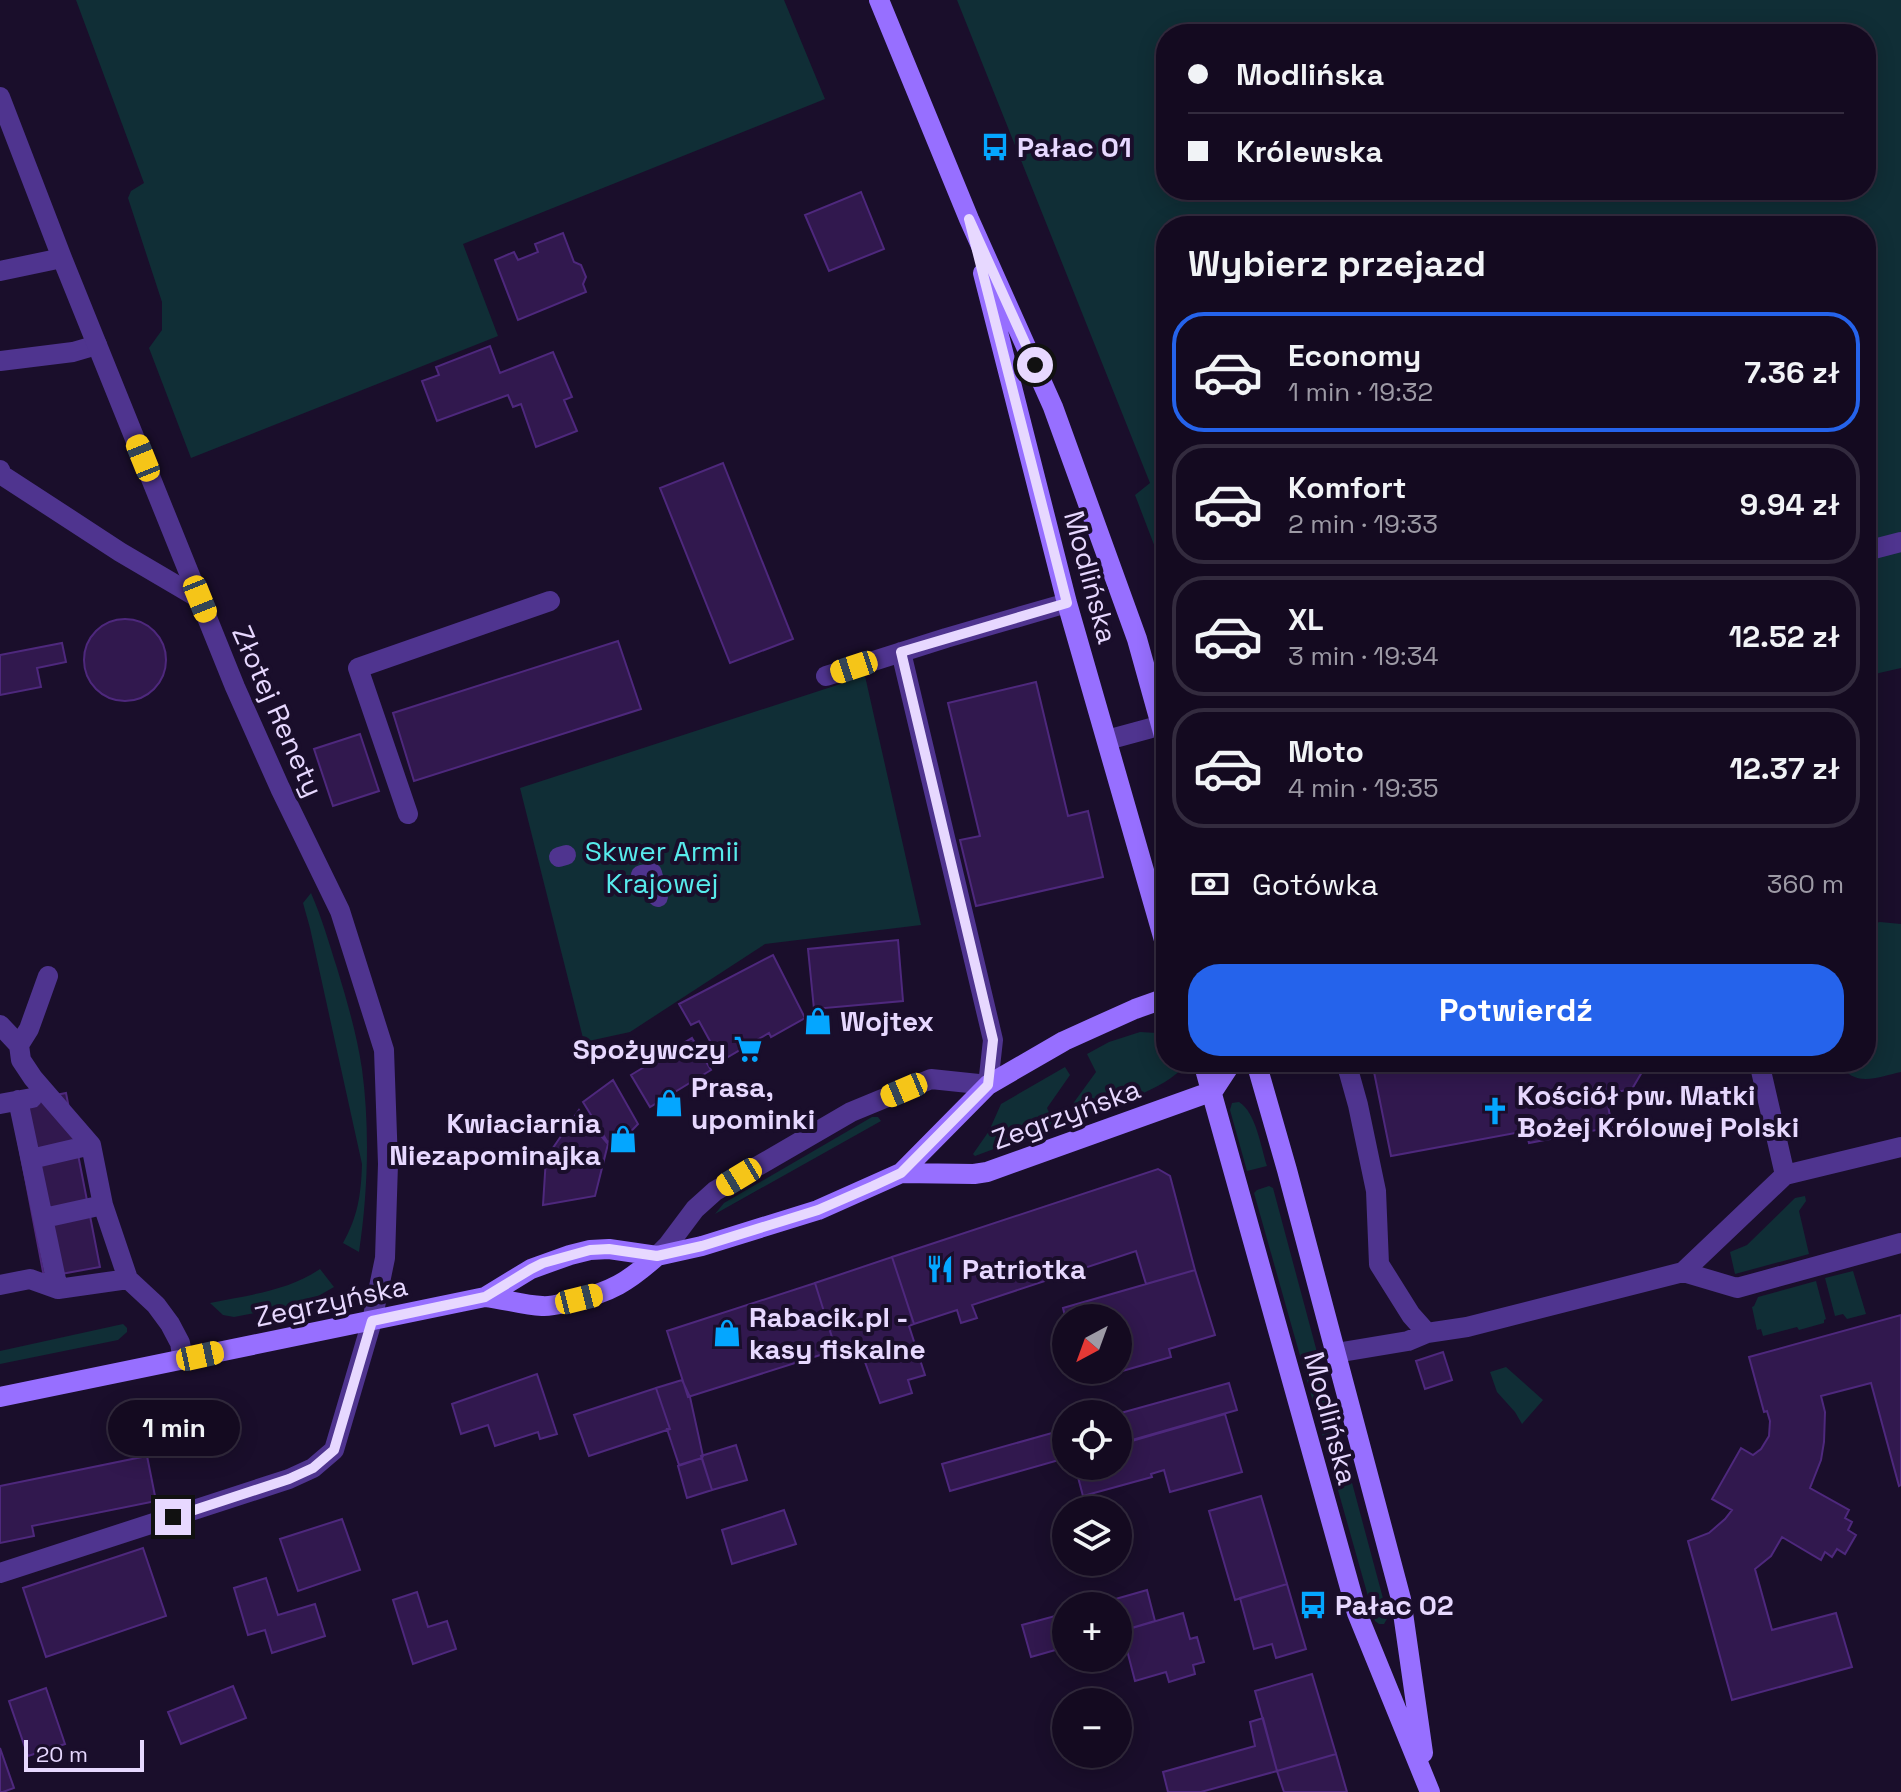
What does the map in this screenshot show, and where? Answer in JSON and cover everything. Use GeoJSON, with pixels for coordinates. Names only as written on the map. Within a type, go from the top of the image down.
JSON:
{"type":"FeatureCollection","features":[{"type":"Feature","properties":{"kind":"main road","name":"Modlińska"},"geometry":{"type":"LineString","coordinates":[[879,0],[969,219],[1053,407],[1137,639],[1156,704]]}},
{"type":"Feature","properties":{"kind":"main road","name":"Modlińska"},"geometry":{"type":"LineString","coordinates":[[969,219],[1067,603],[1156,912]]}},
{"type":"Feature","properties":{"kind":"main road","name":"Zegrzyńska"},"geometry":{"type":"LineString","coordinates":[[485,1297],[543,1263],[590,1250],[609,1249],[657,1256],[702,1246],[818,1210],[901,1173],[988,1085],[1100,1023],[1156,1002]]}},
{"type":"Feature","properties":{"kind":"main road","name":"Modlińska"},"geometry":{"type":"LineString","coordinates":[[1206,1072],[1357,1613],[1428,1786]]}},
{"type":"Feature","properties":{"kind":"main road"},"geometry":{"type":"LineString","coordinates":[[1213,1091],[1225,1072]]}},
{"type":"Feature","properties":{"kind":"main road","name":"Modlińska"},"geometry":{"type":"LineString","coordinates":[[1259,1072],[1401,1599],[1428,1786]]}},
{"type":"Feature","properties":{"kind":"main road","name":"Zegrzyńska"},"geometry":{"type":"LineString","coordinates":[[901,1173],[987,1172],[1213,1091]]}},
{"type":"Feature","properties":{"kind":"main road","name":"Zegrzyńska"},"geometry":{"type":"LineString","coordinates":[[0,1397],[485,1297],[542,1306],[568,1302],[606,1292],[637,1274],[657,1256]]}},
{"type":"Feature","properties":{"kind":"street","name":"Złotej Renety"},"geometry":{"type":"LineString","coordinates":[[0,97],[235,687],[340,911],[384,1050],[388,1164],[385,1258],[372,1321],[334,1450],[313,1468],[289,1479],[0,1573]]}},
{"type":"Feature","properties":{"kind":"street"},"geometry":{"type":"LineString","coordinates":[[0,271],[62,258]]}},
{"type":"Feature","properties":{"kind":"street"},"geometry":{"type":"LineString","coordinates":[[0,361],[73,352],[97,345]]}},
{"type":"Feature","properties":{"kind":"street"},"geometry":{"type":"LineString","coordinates":[[1,474],[120,552],[200,599]]}},
{"type":"Feature","properties":{"kind":"street"},"geometry":{"type":"LineString","coordinates":[[1876,548],[1901,542]]}},
{"type":"Feature","properties":{"kind":"street"},"geometry":{"type":"LineString","coordinates":[[408,814],[358,668],[550,601]]}},
{"type":"Feature","properties":{"kind":"street"},"geometry":{"type":"LineString","coordinates":[[826,676],[1067,603]]}},
{"type":"Feature","properties":{"kind":"street"},"geometry":{"type":"LineString","coordinates":[[657,1256],[695,1209],[715,1191],[851,1112],[931,1079],[988,1085],[993,1040],[901,652]]}},
{"type":"Feature","properties":{"kind":"street"},"geometry":{"type":"LineString","coordinates":[[1107,740],[1156,732]]}},
{"type":"Feature","properties":{"kind":"street"},"geometry":{"type":"LineString","coordinates":[[641,875],[652,873],[658,897]]}},
{"type":"Feature","properties":{"kind":"street"},"geometry":{"type":"LineString","coordinates":[[19,1045],[29,1029],[48,976]]}},
{"type":"Feature","properties":{"kind":"street"},"geometry":{"type":"LineString","coordinates":[[0,1025],[19,1045],[21,1060],[33,1078],[91,1145],[103,1205],[128,1279],[156,1305],[170,1324],[180,1343],[183,1360]]}},
{"type":"Feature","properties":{"kind":"street"},"geometry":{"type":"LineString","coordinates":[[1349,1072],[1376,1191],[1379,1264],[1411,1315],[1427,1333]]}},
{"type":"Feature","properties":{"kind":"street"},"geometry":{"type":"LineString","coordinates":[[1761,1072],[1785,1175]]}},
{"type":"Feature","properties":{"kind":"street"},"geometry":{"type":"LineString","coordinates":[[48,1095],[9,1102],[31,1159],[58,1289]]}},
{"type":"Feature","properties":{"kind":"street"},"geometry":{"type":"LineString","coordinates":[[31,1159],[91,1145]]}},
{"type":"Feature","properties":{"kind":"street"},"geometry":{"type":"LineString","coordinates":[[1336,1353],[1408,1341],[1427,1333],[1467,1327],[1683,1272],[1785,1175],[1901,1147]]}},
{"type":"Feature","properties":{"kind":"street"},"geometry":{"type":"LineString","coordinates":[[44,1218],[103,1205]]}},
{"type":"Feature","properties":{"kind":"street"},"geometry":{"type":"LineString","coordinates":[[1683,1272],[1737,1288],[1901,1243]]}},
{"type":"Feature","properties":{"kind":"street"},"geometry":{"type":"LineString","coordinates":[[0,1285],[30,1279],[58,1289],[128,1279]]}},
{"type":"Feature","properties":{"kind":"green space"},"geometry":{"type":"Polygon","coordinates":[[[76,0],[784,0],[825,99],[463,244],[498,336],[191,458],[149,348],[162,330],[162,302],[128,198],[131,191],[144,183],[76,0]]]}},
{"type":"Feature","properties":{"kind":"green space"},"geometry":{"type":"Polygon","coordinates":[[[957,0],[1901,0],[1901,668],[1876,674],[1876,216],[1156,216],[1156,550],[1135,495],[1150,483],[957,0]]]}},
{"type":"Feature","properties":{"kind":"green space","name":"Skwer Armii Krajowej"},"geometry":{"type":"Polygon","coordinates":[[[865,676],[921,925],[765,944],[630,1032],[584,1042],[520,788],[865,676]]]}},
{"type":"Feature","properties":{"kind":"green space"},"geometry":{"type":"Polygon","coordinates":[[[311,893],[344,993],[362,1069],[367,1160],[359,1252],[343,1243],[358,1205],[362,1164],[303,903],[311,893]]]}},
{"type":"Feature","properties":{"kind":"green space"},"geometry":{"type":"Polygon","coordinates":[[[1876,923],[1901,924],[1901,1072],[1867,1079],[1847,1072],[1876,1072],[1876,923]]]}},
{"type":"Feature","properties":{"kind":"green space"},"geometry":{"type":"Polygon","coordinates":[[[1140,1032],[1156,1033],[1156,1072],[1178,1072],[1151,1090],[1077,1117],[1072,1105],[1096,1072],[1087,1054],[1109,1042],[1140,1032]]]}},
{"type":"Feature","properties":{"kind":"green space"},"geometry":{"type":"Polygon","coordinates":[[[1065,1067],[1070,1075],[1047,1108],[1055,1126],[975,1156],[973,1154],[989,1131],[1001,1104],[1065,1067]]]}},
{"type":"Feature","properties":{"kind":"green space"},"geometry":{"type":"Polygon","coordinates":[[[1239,1102],[1254,1122],[1267,1166],[1247,1171],[1230,1110],[1232,1103],[1239,1102]]]}},
{"type":"Feature","properties":{"kind":"green space"},"geometry":{"type":"Polygon","coordinates":[[[872,1117],[878,1117],[881,1121],[715,1214],[724,1203],[872,1117]]]}},
{"type":"Feature","properties":{"kind":"green space"},"geometry":{"type":"Polygon","coordinates":[[[1269,1186],[1273,1188],[1388,1617],[1384,1624],[1375,1621],[1254,1193],[1269,1186]]]}},
{"type":"Feature","properties":{"kind":"green space"},"geometry":{"type":"Polygon","coordinates":[[[1805,1196],[1806,1201],[1799,1211],[1809,1254],[1735,1274],[1730,1252],[1747,1245],[1795,1198],[1805,1196]]]}},
{"type":"Feature","properties":{"kind":"green space"},"geometry":{"type":"Polygon","coordinates":[[[320,1269],[334,1287],[306,1303],[234,1317],[223,1315],[210,1303],[281,1287],[320,1269]]]}},
{"type":"Feature","properties":{"kind":"green space"},"geometry":{"type":"Polygon","coordinates":[[[1853,1271],[1866,1314],[1847,1319],[1843,1314],[1835,1316],[1825,1278],[1853,1271]]]}},
{"type":"Feature","properties":{"kind":"green space"},"geometry":{"type":"Polygon","coordinates":[[[1816,1281],[1826,1319],[1824,1323],[1763,1336],[1761,1329],[1757,1330],[1752,1307],[1758,1297],[1816,1281]]]}},
{"type":"Feature","properties":{"kind":"green space"},"geometry":{"type":"Polygon","coordinates":[[[123,1324],[127,1332],[118,1340],[0,1364],[0,1351],[123,1324]]]}},
{"type":"Feature","properties":{"kind":"green space"},"geometry":{"type":"Polygon","coordinates":[[[1506,1367],[1543,1400],[1522,1424],[1497,1392],[1490,1372],[1506,1367]]]}},
{"type":"Feature","properties":{"kind":"building"},"geometry":{"type":"Polygon","coordinates":[[[861,192],[884,249],[829,271],[805,215],[861,192]]]}},
{"type":"Feature","properties":{"kind":"building"},"geometry":{"type":"Polygon","coordinates":[[[563,233],[574,262],[581,265],[586,277],[583,284],[586,292],[518,320],[495,260],[514,252],[518,260],[538,252],[535,244],[563,233]]]}},
{"type":"Feature","properties":{"kind":"building"},"geometry":{"type":"Polygon","coordinates":[[[490,346],[500,373],[553,352],[572,397],[564,400],[577,431],[536,447],[521,404],[513,407],[508,395],[437,421],[422,381],[439,375],[436,367],[490,346]]]}},
{"type":"Feature","properties":{"kind":"building"},"geometry":{"type":"Polygon","coordinates":[[[723,463],[793,639],[730,663],[660,488],[723,463]]]}},
{"type":"Feature","properties":{"kind":"building"},"geometry":{"type":"Polygon","coordinates":[[[125,619],[141,623],[154,631],[162,644],[166,660],[162,676],[154,689],[141,697],[125,701],[109,697],[96,689],[88,676],[84,660],[88,644],[96,631],[109,623],[125,619]]]}},
{"type":"Feature","properties":{"kind":"building"},"geometry":{"type":"Polygon","coordinates":[[[618,641],[641,709],[414,781],[393,713],[618,641]]]}},
{"type":"Feature","properties":{"kind":"building"},"geometry":{"type":"Polygon","coordinates":[[[62,643],[66,662],[37,668],[41,687],[0,695],[0,655],[62,643]]]}},
{"type":"Feature","properties":{"kind":"building"},"geometry":{"type":"Polygon","coordinates":[[[1036,682],[1068,816],[1088,811],[1103,877],[976,906],[960,840],[980,836],[948,703],[1036,682]]]}},
{"type":"Feature","properties":{"kind":"building"},"geometry":{"type":"Polygon","coordinates":[[[360,734],[379,791],[333,806],[314,749],[360,734]]]}},
{"type":"Feature","properties":{"kind":"building"},"geometry":{"type":"Polygon","coordinates":[[[898,940],[903,1001],[814,1009],[808,949],[898,940]]]}},
{"type":"Feature","properties":{"kind":"building"},"geometry":{"type":"Polygon","coordinates":[[[773,955],[805,1018],[771,1037],[769,1033],[721,1061],[699,1021],[691,1025],[679,1004],[773,955]]]}},
{"type":"Feature","properties":{"kind":"building"},"geometry":{"type":"Polygon","coordinates":[[[692,1038],[711,1070],[650,1107],[631,1075],[692,1038]]]}},
{"type":"Feature","properties":{"kind":"building","name":"Kościół pw. Matki Bożej Królowej Polski"},"geometry":{"type":"Polygon","coordinates":[[[1374,1072],[1642,1072],[1632,1089],[1609,1091],[1606,1095],[1612,1127],[1529,1143],[1526,1131],[1391,1156],[1374,1072]]]}},
{"type":"Feature","properties":{"kind":"building"},"geometry":{"type":"Polygon","coordinates":[[[613,1080],[638,1124],[619,1144],[607,1141],[583,1102],[613,1080]]]}},
{"type":"Feature","properties":{"kind":"building"},"geometry":{"type":"Polygon","coordinates":[[[66,1093],[100,1267],[44,1277],[11,1104],[66,1093]]]}},
{"type":"Feature","properties":{"kind":"building"},"geometry":{"type":"Polygon","coordinates":[[[579,1110],[608,1144],[595,1196],[543,1205],[546,1158],[579,1110]]]}},
{"type":"Feature","properties":{"kind":"building"},"geometry":{"type":"Polygon","coordinates":[[[1158,1169],[1170,1176],[1195,1270],[1146,1284],[1136,1251],[972,1305],[977,1318],[961,1323],[957,1310],[914,1324],[892,1257],[1158,1169]]]}},
{"type":"Feature","properties":{"kind":"building"},"geometry":{"type":"Polygon","coordinates":[[[892,1257],[914,1324],[909,1326],[925,1375],[908,1380],[912,1393],[880,1403],[858,1343],[836,1350],[815,1283],[892,1257]]]}},
{"type":"Feature","properties":{"kind":"building"},"geometry":{"type":"Polygon","coordinates":[[[1195,1270],[1215,1335],[1169,1349],[1171,1357],[1132,1368],[1132,1304],[1077,1304],[1195,1270]]]}},
{"type":"Feature","properties":{"kind":"building"},"geometry":{"type":"Polygon","coordinates":[[[815,1283],[836,1350],[688,1397],[667,1331],[815,1283]]]}},
{"type":"Feature","properties":{"kind":"building"},"geometry":{"type":"Polygon","coordinates":[[[1901,1315],[1901,1485],[1871,1383],[1821,1396],[1825,1412],[1824,1442],[1810,1488],[1849,1510],[1845,1518],[1852,1522],[1848,1530],[1856,1535],[1845,1554],[1837,1549],[1832,1557],[1825,1552],[1821,1560],[1782,1537],[1771,1556],[1755,1569],[1772,1630],[1836,1613],[1852,1667],[1732,1700],[1688,1541],[1709,1533],[1732,1510],[1712,1499],[1741,1448],[1753,1455],[1769,1436],[1770,1421],[1767,1411],[1764,1412],[1749,1357],[1901,1315]]]}},
{"type":"Feature","properties":{"kind":"building"},"geometry":{"type":"Polygon","coordinates":[[[1443,1352],[1452,1380],[1425,1389],[1416,1361],[1443,1352]]]}},
{"type":"Feature","properties":{"kind":"building"},"geometry":{"type":"Polygon","coordinates":[[[537,1374],[557,1434],[540,1439],[538,1432],[495,1446],[488,1425],[461,1434],[452,1404],[537,1374]]]}},
{"type":"Feature","properties":{"kind":"building"},"geometry":{"type":"Polygon","coordinates":[[[682,1380],[690,1397],[703,1456],[679,1465],[656,1388],[682,1380]]]}},
{"type":"Feature","properties":{"kind":"building"},"geometry":{"type":"Polygon","coordinates":[[[1229,1383],[1237,1410],[1132,1440],[1132,1410],[1229,1383]]]}},
{"type":"Feature","properties":{"kind":"building"},"geometry":{"type":"Polygon","coordinates":[[[656,1388],[670,1429],[589,1456],[574,1415],[656,1388]]]}},
{"type":"Feature","properties":{"kind":"building"},"geometry":{"type":"Polygon","coordinates":[[[1225,1414],[1242,1472],[1170,1492],[1164,1470],[1151,1474],[1152,1477],[1083,1496],[1079,1480],[1132,1480],[1132,1441],[1225,1414]]]}},
{"type":"Feature","properties":{"kind":"building"},"geometry":{"type":"Polygon","coordinates":[[[1052,1433],[1052,1462],[950,1491],[942,1464],[1052,1433]]]}},
{"type":"Feature","properties":{"kind":"building"},"geometry":{"type":"Polygon","coordinates":[[[736,1445],[747,1480],[712,1490],[701,1456],[736,1445]]]}},
{"type":"Feature","properties":{"kind":"building"},"geometry":{"type":"Polygon","coordinates":[[[147,1456],[156,1501],[32,1526],[34,1536],[0,1543],[0,1486],[147,1456]]]}},
{"type":"Feature","properties":{"kind":"building"},"geometry":{"type":"Polygon","coordinates":[[[702,1458],[712,1490],[687,1498],[678,1466],[702,1458]]]}},
{"type":"Feature","properties":{"kind":"building"},"geometry":{"type":"Polygon","coordinates":[[[1261,1496],[1287,1584],[1235,1600],[1209,1511],[1261,1496]]]}},
{"type":"Feature","properties":{"kind":"building"},"geometry":{"type":"Polygon","coordinates":[[[784,1510],[796,1544],[732,1564],[722,1530],[784,1510]]]}},
{"type":"Feature","properties":{"kind":"building"},"geometry":{"type":"Polygon","coordinates":[[[342,1519],[360,1570],[298,1591],[280,1539],[342,1519]]]}},
{"type":"Feature","properties":{"kind":"building"},"geometry":{"type":"Polygon","coordinates":[[[143,1548],[166,1616],[46,1657],[23,1588],[143,1548]]]}},
{"type":"Feature","properties":{"kind":"building"},"geometry":{"type":"Polygon","coordinates":[[[266,1578],[278,1615],[315,1604],[325,1636],[272,1653],[265,1630],[248,1635],[234,1588],[266,1578]]]}},
{"type":"Feature","properties":{"kind":"building"},"geometry":{"type":"Polygon","coordinates":[[[1287,1584],[1306,1649],[1276,1658],[1272,1644],[1254,1649],[1240,1598],[1287,1584]]]}},
{"type":"Feature","properties":{"kind":"building"},"geometry":{"type":"Polygon","coordinates":[[[1147,1590],[1155,1621],[1132,1628],[1132,1594],[1147,1590]]]}},
{"type":"Feature","properties":{"kind":"building"},"geometry":{"type":"Polygon","coordinates":[[[417,1592],[428,1627],[447,1621],[456,1649],[413,1664],[393,1600],[417,1592]]]}},
{"type":"Feature","properties":{"kind":"building"},"geometry":{"type":"Polygon","coordinates":[[[1183,1613],[1190,1639],[1197,1637],[1204,1662],[1193,1665],[1195,1674],[1169,1682],[1166,1672],[1135,1681],[1132,1628],[1183,1613]]]}},
{"type":"Feature","properties":{"kind":"building"},"geometry":{"type":"Polygon","coordinates":[[[1052,1617],[1052,1651],[1031,1657],[1022,1625],[1052,1617]]]}},
{"type":"Feature","properties":{"kind":"building"},"geometry":{"type":"Polygon","coordinates":[[[1312,1674],[1336,1754],[1277,1771],[1255,1691],[1312,1674]]]}},
{"type":"Feature","properties":{"kind":"building"},"geometry":{"type":"Polygon","coordinates":[[[233,1686],[246,1718],[181,1744],[168,1712],[233,1686]]]}},
{"type":"Feature","properties":{"kind":"building"},"geometry":{"type":"Polygon","coordinates":[[[46,1688],[65,1744],[28,1756],[9,1701],[46,1688]]]}},
{"type":"Feature","properties":{"kind":"building"},"geometry":{"type":"Polygon","coordinates":[[[1263,1718],[1277,1771],[1201,1792],[1168,1792],[1163,1772],[1255,1746],[1250,1722],[1263,1718]]]}},
{"type":"Feature","properties":{"kind":"building"},"geometry":{"type":"Polygon","coordinates":[[[0,1748],[14,1788],[3,1792],[0,1792],[0,1748]]]}},
{"type":"Feature","properties":{"kind":"building"},"geometry":{"type":"Polygon","coordinates":[[[1336,1754],[1347,1792],[1284,1792],[1277,1771],[1336,1754]]]}},
{"type":"Feature","properties":{"kind":"place","name":"Pałac 01"},"geometry":{"type":"Point","coordinates":[995,147]}},
{"type":"Feature","properties":{"kind":"place","name":"Wojtex"},"geometry":{"type":"Point","coordinates":[818,1021]}},
{"type":"Feature","properties":{"kind":"place","name":"Spożywczy"},"geometry":{"type":"Point","coordinates":[748,1049]}},
{"type":"Feature","properties":{"kind":"place","name":"Prasa, upominki"},"geometry":{"type":"Point","coordinates":[669,1103]}},
{"type":"Feature","properties":{"kind":"place","name":"Kościół pw. Matki Bożej Królowej Polski"},"geometry":{"type":"Point","coordinates":[1495,1111]}},
{"type":"Feature","properties":{"kind":"place","name":"Kwiaciarnia Niezapominajka"},"geometry":{"type":"Point","coordinates":[623,1139]}},
{"type":"Feature","properties":{"kind":"place","name":"Patriotka"},"geometry":{"type":"Point","coordinates":[940,1269]}},
{"type":"Feature","properties":{"kind":"place","name":"Rabacik.pl - kasy fiskalne"},"geometry":{"type":"Point","coordinates":[727,1333]}},
{"type":"Feature","properties":{"kind":"place","name":"Pałac 02"},"geometry":{"type":"Point","coordinates":[1313,1605]}},
{"type":"Feature","properties":{"kind":"route"},"geometry":{"type":"LineString","coordinates":[[173,1517],[289,1479],[313,1468],[334,1450],[372,1321],[485,1297],[543,1263],[590,1250],[609,1249],[657,1256],[702,1246],[818,1210],[901,1173],[988,1085],[993,1040],[901,652],[1067,603],[969,219],[1035,365]]}}]}
